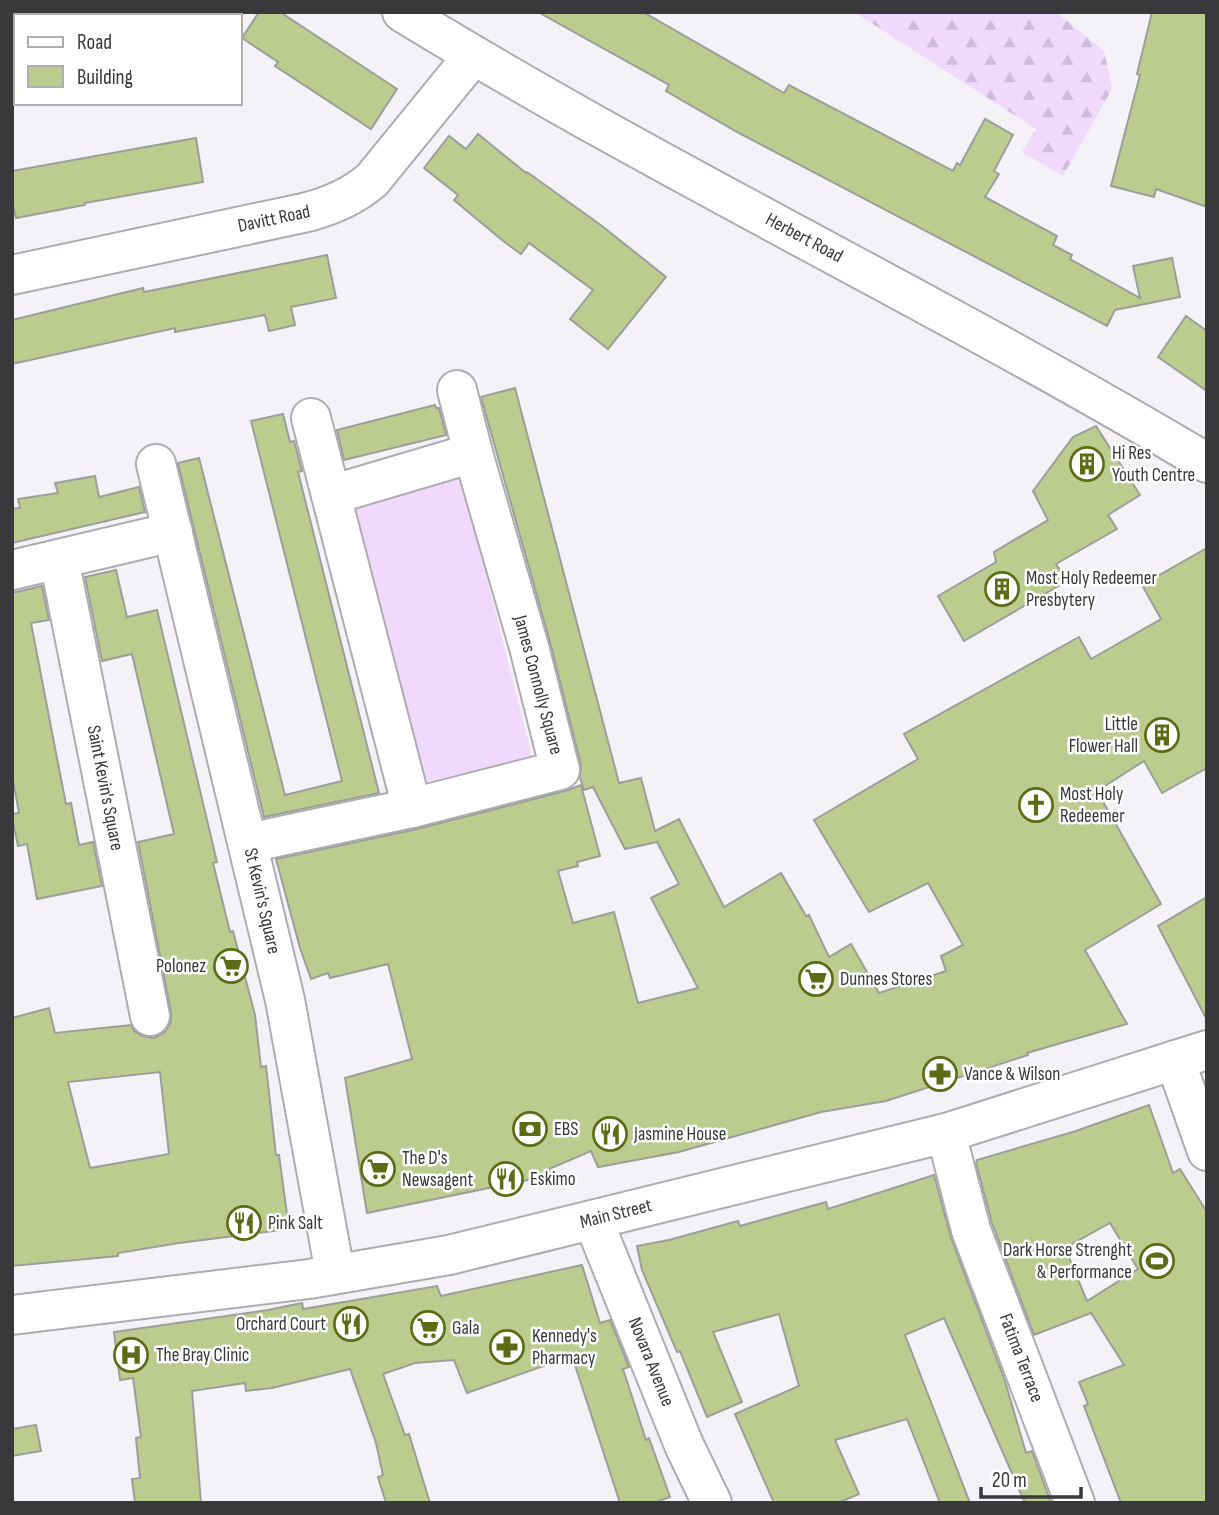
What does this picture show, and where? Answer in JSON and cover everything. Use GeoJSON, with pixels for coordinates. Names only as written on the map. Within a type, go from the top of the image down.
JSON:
{"type":"FeatureCollection","features":[{"type":"Feature","properties":{"kind":"street","name":"Herbert Road"},"geometry":{"type":"LineString","coordinates":[[402,12],[472,55],[724,197],[1054,374],[1207,463]]}},
{"type":"Feature","properties":{"kind":"street","name":"Davitt Road"},"geometry":{"type":"LineString","coordinates":[[12,275],[312,211],[358,192],[372,180],[472,55]]}},
{"type":"Feature","properties":{"kind":"street","name":"James Connolly Square"},"geometry":{"type":"LineString","coordinates":[[248,843],[412,808],[560,770],[457,390]]}},
{"type":"Feature","properties":{"kind":"street"},"geometry":{"type":"LineString","coordinates":[[311,418],[412,808]]}},
{"type":"Feature","properties":{"kind":"street"},"geometry":{"type":"LineString","coordinates":[[331,495],[473,453]]}},
{"type":"Feature","properties":{"kind":"street","name":"St Kevin's Square"},"geometry":{"type":"LineString","coordinates":[[156,464],[285,1000],[335,1273]]}},
{"type":"Feature","properties":{"kind":"street"},"geometry":{"type":"LineString","coordinates":[[12,570],[173,532]]}},
{"type":"Feature","properties":{"kind":"street","name":"Saint Kevin's Square"},"geometry":{"type":"LineString","coordinates":[[59,559],[150,1016]]}},
{"type":"Feature","properties":{"kind":"street"},"geometry":{"type":"LineString","coordinates":[[1191,1055],[1207,1151]]}},
{"type":"Feature","properties":{"kind":"street","name":"Main Street"},"geometry":{"type":"LineString","coordinates":[[12,1315],[309,1279],[449,1255],[946,1133],[1191,1055]]}},
{"type":"Feature","properties":{"kind":"street","name":"Fatima Terrace"},"geometry":{"type":"LineString","coordinates":[[946,1133],[971,1230],[1075,1503]]}},
{"type":"Feature","properties":{"kind":"street","name":"Novara Avenue"},"geometry":{"type":"LineString","coordinates":[[593,1220],[684,1445],[712,1503]]}},
{"type":"Feature","properties":{"kind":"green space"},"geometry":{"type":"Polygon","coordinates":[[[854,12],[1056,12],[1104,51],[1112,89],[1063,176],[1022,152],[1036,129],[854,12]]]}},
{"type":"Feature","properties":{"kind":"green space"},"geometry":{"type":"Polygon","coordinates":[[[462,479],[532,756],[422,783],[355,505],[462,479]]]}},
{"type":"Feature","properties":{"kind":"building"},"geometry":{"type":"Polygon","coordinates":[[[259,12],[280,12],[397,89],[371,129],[275,66],[278,62],[242,38],[259,12]]]}},
{"type":"Feature","properties":{"kind":"building"},"geometry":{"type":"Polygon","coordinates":[[[538,12],[643,12],[784,93],[789,85],[953,171],[957,163],[960,165],[985,119],[1013,135],[994,171],[999,174],[985,197],[1057,236],[1053,245],[1072,255],[1070,259],[1140,298],[1133,266],[1172,258],[1180,297],[1115,310],[1107,326],[739,133],[666,91],[669,85],[538,12]]]}},
{"type":"Feature","properties":{"kind":"building"},"geometry":{"type":"Polygon","coordinates":[[[1152,12],[1207,12],[1207,207],[1156,189],[1154,197],[1111,186],[1140,75],[1137,74],[1152,12]]]}},
{"type":"Feature","properties":{"kind":"building"},"geometry":{"type":"Polygon","coordinates":[[[478,134],[666,277],[608,349],[570,319],[593,290],[529,243],[521,254],[454,200],[458,195],[424,168],[449,136],[466,149],[478,134]]]}},
{"type":"Feature","properties":{"kind":"building"},"geometry":{"type":"Polygon","coordinates":[[[196,138],[203,182],[16,218],[12,201],[12,171],[196,138]]]}},
{"type":"Feature","properties":{"kind":"building"},"geometry":{"type":"Polygon","coordinates":[[[327,255],[336,298],[291,307],[295,325],[269,331],[265,315],[175,332],[175,328],[12,364],[12,320],[143,288],[144,292],[327,255]]]}},
{"type":"Feature","properties":{"kind":"building"},"geometry":{"type":"Polygon","coordinates":[[[1186,316],[1207,331],[1207,391],[1158,357],[1186,316]]]}},
{"type":"Feature","properties":{"kind":"building"},"geometry":{"type":"Polygon","coordinates":[[[515,388],[619,783],[641,778],[655,831],[679,819],[724,907],[781,873],[806,916],[809,915],[829,957],[851,944],[879,993],[946,971],[941,956],[963,945],[928,883],[869,912],[814,820],[918,759],[904,734],[1079,637],[1091,659],[1161,619],[1142,585],[1207,548],[1207,768],[1162,793],[1144,761],[1097,791],[1161,904],[1085,950],[1127,1024],[1027,1053],[1028,1055],[886,1101],[821,1112],[679,1152],[598,1167],[591,1151],[549,1169],[552,1175],[367,1213],[345,1078],[412,1059],[388,964],[330,978],[328,973],[311,979],[276,859],[417,829],[581,785],[600,856],[558,871],[573,923],[614,912],[638,1003],[698,988],[651,898],[679,884],[657,842],[625,849],[593,787],[584,790],[580,777],[581,765],[550,642],[481,397],[515,388]]]}},
{"type":"Feature","properties":{"kind":"building"},"geometry":{"type":"Polygon","coordinates":[[[435,405],[439,408],[446,435],[344,460],[337,430],[435,405]]]}},
{"type":"Feature","properties":{"kind":"building"},"geometry":{"type":"Polygon","coordinates":[[[283,414],[290,442],[294,441],[302,471],[298,472],[379,793],[264,817],[178,463],[199,458],[285,795],[342,781],[251,421],[283,414]]]}},
{"type":"Feature","properties":{"kind":"building"},"geometry":{"type":"Polygon","coordinates":[[[1096,426],[1140,495],[1108,515],[1117,529],[1056,564],[1067,581],[964,641],[938,596],[996,562],[994,552],[1048,520],[1033,491],[1073,437],[1096,426]]]}},
{"type":"Feature","properties":{"kind":"building"},"geometry":{"type":"Polygon","coordinates":[[[95,476],[99,497],[139,487],[145,512],[12,543],[12,509],[20,508],[18,499],[58,493],[55,483],[95,476]]]}},
{"type":"Feature","properties":{"kind":"building"},"geometry":{"type":"Polygon","coordinates":[[[116,570],[127,617],[157,610],[217,862],[213,863],[255,1015],[261,1067],[266,1066],[276,1155],[279,1155],[289,1229],[179,1243],[118,1253],[118,1256],[12,1266],[12,1018],[49,1008],[55,1033],[131,1025],[134,1031],[142,1036],[154,1038],[164,1033],[171,1022],[138,842],[174,834],[132,654],[102,661],[85,577],[116,570]],[[160,1072],[68,1082],[90,1168],[169,1154],[160,1072]]]}},
{"type":"Feature","properties":{"kind":"building"},"geometry":{"type":"Polygon","coordinates":[[[42,586],[49,620],[31,623],[66,804],[71,803],[79,845],[93,842],[102,886],[37,899],[27,844],[18,846],[12,817],[12,814],[19,813],[12,775],[12,593],[42,586]]]}},
{"type":"Feature","properties":{"kind":"building"},"geometry":{"type":"Polygon","coordinates":[[[1207,897],[1207,1020],[1158,926],[1207,897]]]}},
{"type":"Feature","properties":{"kind":"building"},"geometry":{"type":"Polygon","coordinates":[[[1149,1105],[1173,1173],[1180,1169],[1207,1212],[1207,1503],[1121,1503],[1084,1406],[1088,1404],[1079,1382],[1124,1365],[1091,1313],[1034,1335],[992,1223],[977,1160],[1076,1131],[1149,1105]],[[1110,1223],[1065,1248],[1087,1301],[1138,1269],[1110,1223]]]}},
{"type":"Feature","properties":{"kind":"building"},"geometry":{"type":"Polygon","coordinates":[[[934,1175],[951,1238],[1005,1381],[1026,1453],[1032,1451],[1051,1503],[1025,1503],[944,1318],[905,1335],[970,1503],[940,1503],[907,1419],[835,1440],[859,1494],[838,1503],[774,1503],[735,1414],[799,1386],[779,1314],[713,1332],[742,1402],[707,1417],[642,1270],[637,1246],[738,1221],[740,1226],[826,1202],[828,1209],[934,1175]]]}},
{"type":"Feature","properties":{"kind":"building"},"geometry":{"type":"Polygon","coordinates":[[[582,1265],[600,1323],[610,1320],[629,1367],[623,1369],[646,1440],[649,1438],[670,1497],[653,1503],[620,1503],[572,1356],[467,1393],[454,1360],[415,1363],[383,1374],[405,1435],[409,1434],[430,1503],[386,1503],[378,1477],[383,1475],[376,1443],[350,1369],[272,1388],[246,1391],[245,1383],[192,1391],[201,1503],[135,1503],[132,1479],[140,1478],[136,1438],[141,1437],[133,1378],[120,1380],[114,1332],[302,1303],[303,1309],[437,1286],[441,1296],[582,1265]]]}},
{"type":"Feature","properties":{"kind":"building"},"geometry":{"type":"Polygon","coordinates":[[[36,1425],[41,1451],[12,1456],[12,1429],[36,1425]]]}},
{"type":"Feature","properties":{"kind":"place","name":"Hi Res Youth Centre"},"geometry":{"type":"Point","coordinates":[1087,464]}},
{"type":"Feature","properties":{"kind":"place","name":"Most Holy Redeemer Presbytery"},"geometry":{"type":"Point","coordinates":[1002,589]}},
{"type":"Feature","properties":{"kind":"place","name":"Little Flower Hall"},"geometry":{"type":"Point","coordinates":[1162,735]}},
{"type":"Feature","properties":{"kind":"place","name":"Most Holy Redeemer"},"geometry":{"type":"Point","coordinates":[1036,805]}},
{"type":"Feature","properties":{"kind":"place","name":"Polonez"},"geometry":{"type":"Point","coordinates":[231,966]}},
{"type":"Feature","properties":{"kind":"place","name":"Dunnes Stores"},"geometry":{"type":"Point","coordinates":[816,979]}},
{"type":"Feature","properties":{"kind":"place","name":"Vance & Wilson"},"geometry":{"type":"Point","coordinates":[940,1074]}},
{"type":"Feature","properties":{"kind":"place","name":"EBS"},"geometry":{"type":"Point","coordinates":[530,1129]}},
{"type":"Feature","properties":{"kind":"place","name":"Jasmine House"},"geometry":{"type":"Point","coordinates":[610,1134]}},
{"type":"Feature","properties":{"kind":"place","name":"The D's Newsagent"},"geometry":{"type":"Point","coordinates":[378,1169]}},
{"type":"Feature","properties":{"kind":"place","name":"Eskimo"},"geometry":{"type":"Point","coordinates":[506,1179]}},
{"type":"Feature","properties":{"kind":"place","name":"Pink Salt"},"geometry":{"type":"Point","coordinates":[244,1223]}},
{"type":"Feature","properties":{"kind":"place","name":"Dark Horse Strenght & Performance"},"geometry":{"type":"Point","coordinates":[1157,1261]}},
{"type":"Feature","properties":{"kind":"place","name":"Orchard Court"},"geometry":{"type":"Point","coordinates":[351,1324]}},
{"type":"Feature","properties":{"kind":"place","name":"Gala"},"geometry":{"type":"Point","coordinates":[428,1328]}},
{"type":"Feature","properties":{"kind":"place","name":"Kennedy's Pharmacy"},"geometry":{"type":"Point","coordinates":[507,1347]}},
{"type":"Feature","properties":{"kind":"place","name":"The Bray Clinic"},"geometry":{"type":"Point","coordinates":[131,1355]}}]}
